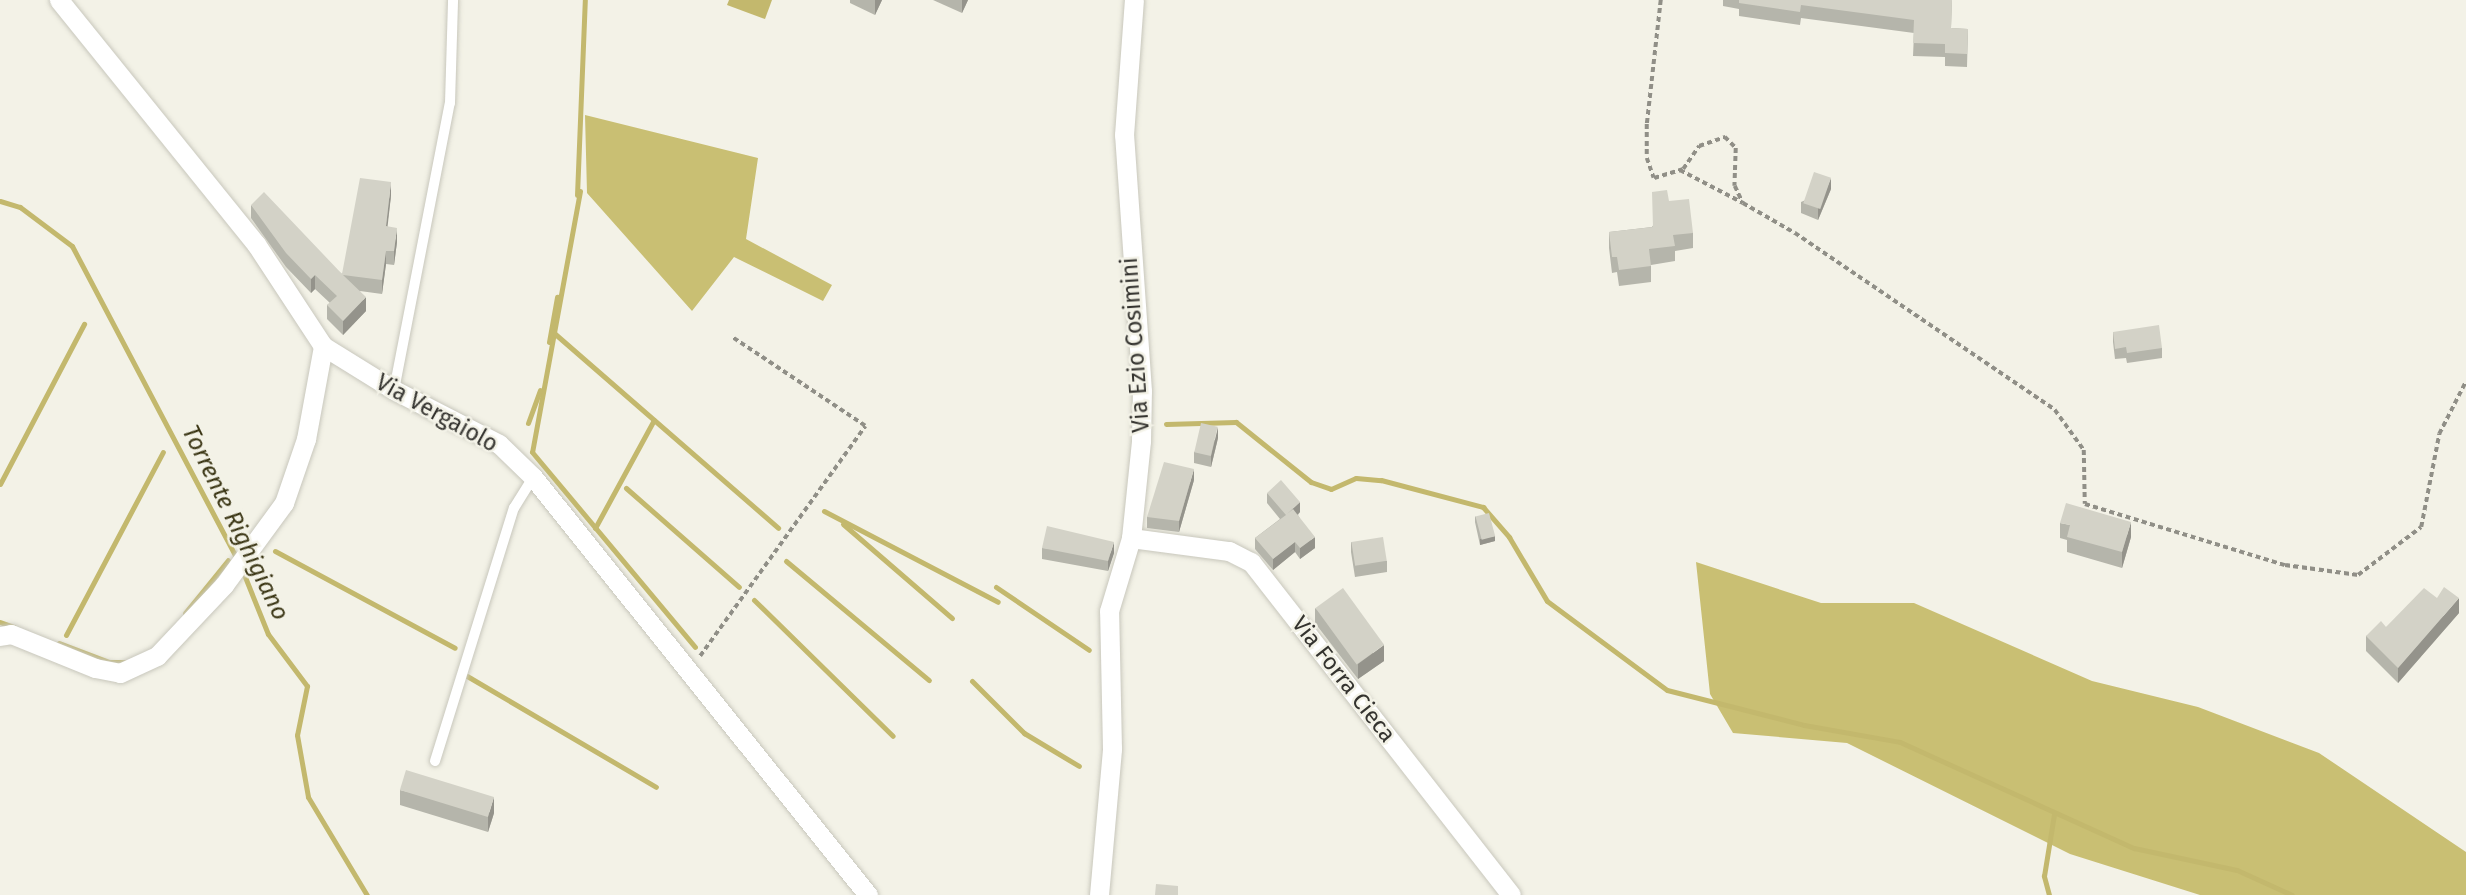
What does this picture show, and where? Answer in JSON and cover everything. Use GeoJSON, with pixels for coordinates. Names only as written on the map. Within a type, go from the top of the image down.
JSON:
{"type":"FeatureCollection","features":[{"type":"Feature","properties":{"kind":"street","name":"Via Vergaiolo"},"geometry":{"type":"LineString","coordinates":[[59,0],[256,244],[323,346],[394,390],[499,444],[533,477],[690,669],[868,895]]}},
{"type":"Feature","properties":{"kind":"street","name":"Via Ezio Cosimini"},"geometry":{"type":"LineString","coordinates":[[1099,895],[1112,749],[1109,611],[1131,538],[1142,391],[1124,135],[1134,0]]}},
{"type":"Feature","properties":{"kind":"street"},"geometry":{"type":"LineString","coordinates":[[0,636],[11,634],[120,673],[157,656],[223,585],[284,503],[306,439],[323,346]]}},
{"type":"Feature","properties":{"kind":"street","name":"Via Forra Cieca"},"geometry":{"type":"LineString","coordinates":[[1131,538],[1229,551],[1251,562],[1510,895]]}},
{"type":"Feature","properties":{"kind":"lane"},"geometry":{"type":"LineString","coordinates":[[394,390],[450,103],[453,0]]}},
{"type":"Feature","properties":{"kind":"lane"},"geometry":{"type":"LineString","coordinates":[[435,761],[514,508],[533,477]]}},
{"type":"Feature","properties":{"kind":"path"},"geometry":{"type":"LineString","coordinates":[[1661,0],[1647,158],[1654,178],[1680,170],[1699,146],[1725,137],[1736,149],[1735,186],[1743,203]]}},
{"type":"Feature","properties":{"kind":"path"},"geometry":{"type":"LineString","coordinates":[[1680,170],[1795,233],[2055,410],[2084,450],[2085,504],[2284,565],[2358,575],[2421,527],[2439,434],[2466,381]]}},
{"type":"Feature","properties":{"kind":"path"},"geometry":{"type":"LineString","coordinates":[[690,669],[865,426],[733,338]]}},
{"type":"Feature","properties":{"kind":"shaded area"},"geometry":{"type":"Polygon","coordinates":[[[729,0],[772,0],[765,19],[727,5],[729,0]]]}},
{"type":"Feature","properties":{"kind":"shaded area"},"geometry":{"type":"Polygon","coordinates":[[[585,115],[758,158],[746,239],[832,285],[823,301],[734,257],[692,311],[587,193],[585,115]]]}},
{"type":"Feature","properties":{"kind":"shaded area"},"geometry":{"type":"Polygon","coordinates":[[[1696,562],[1821,603],[1914,603],[2092,681],[2198,707],[2319,753],[2466,852],[2466,895],[2200,895],[2070,854],[1847,743],[1733,733],[1710,694],[1696,562]]]}},
{"type":"Feature","properties":{"kind":"building"},"geometry":{"type":"Polygon","coordinates":[[[1739,0],[1952,0],[1951,28],[1968,29],[1967,54],[1945,53],[1945,44],[1913,43],[1914,20],[1801,5],[1800,12],[1739,3],[1739,0]]]}},
{"type":"Feature","properties":{"kind":"building"},"geometry":{"type":"Polygon","coordinates":[[[1814,172],[1831,178],[1820,209],[1803,203],[1814,172]]]}},
{"type":"Feature","properties":{"kind":"building"},"geometry":{"type":"Polygon","coordinates":[[[360,178],[391,182],[386,226],[397,228],[394,251],[386,251],[382,280],[343,275],[366,297],[343,321],[327,305],[337,296],[315,275],[311,279],[286,253],[251,205],[264,192],[342,274],[360,178]]]}},
{"type":"Feature","properties":{"kind":"building"},"geometry":{"type":"Polygon","coordinates":[[[1667,190],[1669,201],[1689,199],[1693,233],[1673,235],[1675,246],[1649,249],[1651,266],[1619,270],[1617,257],[1612,257],[1609,232],[1653,227],[1652,192],[1667,190]]]}},
{"type":"Feature","properties":{"kind":"building"},"geometry":{"type":"Polygon","coordinates":[[[2159,325],[2162,348],[2127,353],[2126,347],[2115,349],[2113,332],[2159,325]]]}},
{"type":"Feature","properties":{"kind":"building"},"geometry":{"type":"Polygon","coordinates":[[[1201,423],[1218,427],[1211,456],[1194,452],[1201,423]]]}},
{"type":"Feature","properties":{"kind":"building"},"geometry":{"type":"Polygon","coordinates":[[[1164,462],[1194,469],[1179,521],[1147,517],[1164,462]]]}},
{"type":"Feature","properties":{"kind":"building"},"geometry":{"type":"Polygon","coordinates":[[[1281,480],[1300,502],[1287,514],[1293,509],[1315,537],[1300,548],[1295,542],[1273,559],[1255,538],[1286,515],[1267,493],[1281,480]]]}},
{"type":"Feature","properties":{"kind":"building"},"geometry":{"type":"Polygon","coordinates":[[[2066,503],[2131,522],[2122,552],[2067,537],[2070,525],[2060,523],[2066,503]]]}},
{"type":"Feature","properties":{"kind":"building"},"geometry":{"type":"Polygon","coordinates":[[[1489,513],[1495,536],[1482,540],[1475,517],[1489,513]]]}},
{"type":"Feature","properties":{"kind":"building"},"geometry":{"type":"Polygon","coordinates":[[[1047,526],[1114,542],[1108,561],[1042,548],[1047,526]]]}},
{"type":"Feature","properties":{"kind":"building"},"geometry":{"type":"Polygon","coordinates":[[[1383,537],[1387,561],[1355,566],[1351,542],[1383,537]]]}},
{"type":"Feature","properties":{"kind":"building"},"geometry":{"type":"Polygon","coordinates":[[[2444,587],[2459,598],[2398,668],[2366,636],[2381,621],[2386,627],[2424,588],[2437,598],[2444,587]]]}},
{"type":"Feature","properties":{"kind":"building"},"geometry":{"type":"Polygon","coordinates":[[[1343,588],[1384,645],[1357,665],[1315,608],[1343,588]]]}},
{"type":"Feature","properties":{"kind":"building"},"geometry":{"type":"Polygon","coordinates":[[[406,770],[494,797],[488,817],[400,790],[406,770]]]}},
{"type":"Feature","properties":{"kind":"building"},"geometry":{"type":"Polygon","coordinates":[[[1156,884],[1178,886],[1178,895],[1155,895],[1156,884]]]}},
{"type":"Feature","properties":{"kind":"waterway"},"geometry":{"type":"LineString","coordinates":[[577,195],[585,0]]}},
{"type":"Feature","properties":{"kind":"waterway"},"geometry":{"type":"LineString","coordinates":[[580,191],[532,452],[695,647]]}},
{"type":"Feature","properties":{"kind":"waterway","name":"Torrente Righigiano"},"geometry":{"type":"LineString","coordinates":[[0,201],[20,207],[72,246],[237,559]]}},
{"type":"Feature","properties":{"kind":"waterway"},"geometry":{"type":"LineString","coordinates":[[549,342],[557,297]]}},
{"type":"Feature","properties":{"kind":"waterway"},"geometry":{"type":"LineString","coordinates":[[0,484],[84,324]]}},
{"type":"Feature","properties":{"kind":"waterway"},"geometry":{"type":"LineString","coordinates":[[554,333],[778,528]]}},
{"type":"Feature","properties":{"kind":"waterway"},"geometry":{"type":"LineString","coordinates":[[528,423],[540,390]]}},
{"type":"Feature","properties":{"kind":"waterway"},"geometry":{"type":"LineString","coordinates":[[595,528],[654,420]]}},
{"type":"Feature","properties":{"kind":"waterway"},"geometry":{"type":"LineString","coordinates":[[1166,424],[1236,422],[1311,482],[1331,489],[1356,478],[1381,480],[1483,507],[1509,537],[1547,601],[1667,690],[1804,725],[1900,742],[2134,848],[2237,870],[2292,895]]}},
{"type":"Feature","properties":{"kind":"waterway"},"geometry":{"type":"LineString","coordinates":[[66,635],[163,452]]}},
{"type":"Feature","properties":{"kind":"waterway"},"geometry":{"type":"LineString","coordinates":[[626,488],[739,587]]}},
{"type":"Feature","properties":{"kind":"waterway"},"geometry":{"type":"LineString","coordinates":[[824,511],[998,602]]}},
{"type":"Feature","properties":{"kind":"waterway"},"geometry":{"type":"LineString","coordinates":[[843,524],[952,618]]}},
{"type":"Feature","properties":{"kind":"waterway"},"geometry":{"type":"LineString","coordinates":[[275,551],[455,648]]}},
{"type":"Feature","properties":{"kind":"waterway"},"geometry":{"type":"LineString","coordinates":[[185,613],[228,560]]}},
{"type":"Feature","properties":{"kind":"waterway"},"geometry":{"type":"LineString","coordinates":[[786,561],[929,680]]}},
{"type":"Feature","properties":{"kind":"waterway","name":"Torrente Righigiano"},"geometry":{"type":"LineString","coordinates":[[241,567],[268,634],[307,686],[297,735],[308,797],[367,895]]}},
{"type":"Feature","properties":{"kind":"waterway"},"geometry":{"type":"LineString","coordinates":[[996,587],[1089,650]]}},
{"type":"Feature","properties":{"kind":"waterway"},"geometry":{"type":"LineString","coordinates":[[754,600],[893,736]]}},
{"type":"Feature","properties":{"kind":"waterway"},"geometry":{"type":"LineString","coordinates":[[0,622],[14,627]]}},
{"type":"Feature","properties":{"kind":"waterway"},"geometry":{"type":"LineString","coordinates":[[59,643],[109,662],[126,662]]}},
{"type":"Feature","properties":{"kind":"waterway"},"geometry":{"type":"LineString","coordinates":[[467,676],[656,787]]}},
{"type":"Feature","properties":{"kind":"waterway"},"geometry":{"type":"LineString","coordinates":[[972,681],[1024,733],[1079,766]]}},
{"type":"Feature","properties":{"kind":"waterway"},"geometry":{"type":"LineString","coordinates":[[2049,895],[2044,876],[2054,814]]}}]}
